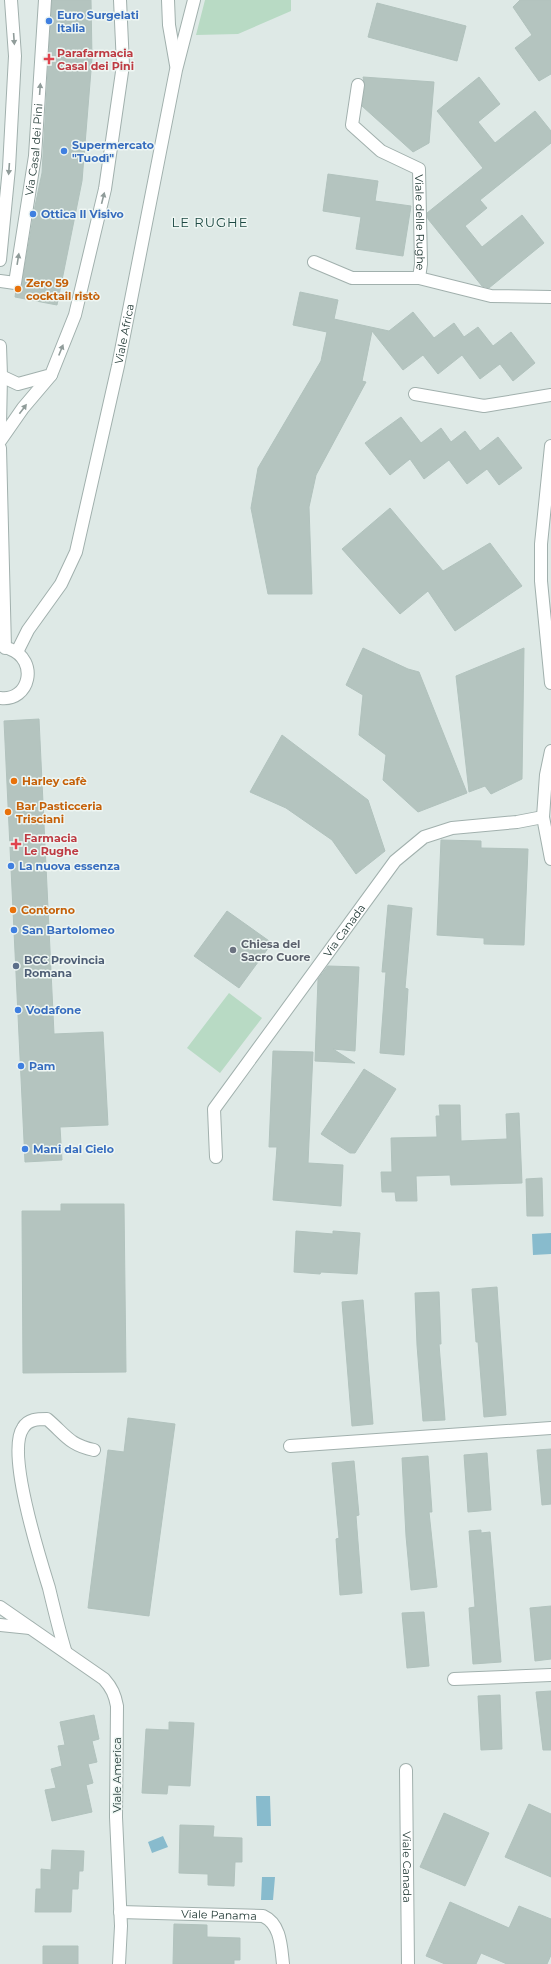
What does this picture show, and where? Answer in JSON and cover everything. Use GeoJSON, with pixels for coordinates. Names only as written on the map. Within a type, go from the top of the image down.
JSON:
{"type":"FeatureCollection","features":[{"type":"Feature","properties":{"kind":"street"},"geometry":{"type":"LineString","coordinates":[[0,260],[5,135],[15,56],[12,0]]}},
{"type":"Feature","properties":{"kind":"street","name":"Via Casal dei Pini"},"geometry":{"type":"LineString","coordinates":[[0,281],[14,283],[33,171],[45,0]]}},
{"type":"Feature","properties":{"kind":"street"},"geometry":{"type":"LineString","coordinates":[[0,440],[51,375],[74,315],[105,189],[123,65],[120,0]]}},
{"type":"Feature","properties":{"kind":"street"},"geometry":{"type":"LineString","coordinates":[[168,0],[169,25],[176,70]]}},
{"type":"Feature","properties":{"kind":"street","name":"Viale Africa"},"geometry":{"type":"LineString","coordinates":[[7,650],[28,630],[61,584],[76,552],[118,366],[176,70],[194,0]]}},
{"type":"Feature","properties":{"kind":"street","name":"Viale delle Rughe"},"geometry":{"type":"LineString","coordinates":[[358,85],[352,125],[381,150],[419,169],[421,264],[419,278]]}},
{"type":"Feature","properties":{"kind":"street","name":"Viale delle Rughe"},"geometry":{"type":"LineString","coordinates":[[314,262],[352,278],[419,278],[491,296],[551,297]]}},
{"type":"Feature","properties":{"kind":"street"},"geometry":{"type":"LineString","coordinates":[[0,346],[0,426]]}},
{"type":"Feature","properties":{"kind":"street"},"geometry":{"type":"LineString","coordinates":[[1,376],[18,384],[51,375]]}},
{"type":"Feature","properties":{"kind":"street"},"geometry":{"type":"LineString","coordinates":[[415,394],[484,406],[551,395]]}},
{"type":"Feature","properties":{"kind":"street"},"geometry":{"type":"LineString","coordinates":[[551,446],[541,544],[541,581],[551,683]]}},
{"type":"Feature","properties":{"kind":"street"},"geometry":{"type":"LineString","coordinates":[[0,448],[7,650],[26,664],[28,680],[25,687],[15,696],[0,698]]}},
{"type":"Feature","properties":{"kind":"street"},"geometry":{"type":"LineString","coordinates":[[551,751],[546,775],[543,816],[551,859]]}},
{"type":"Feature","properties":{"kind":"street","name":"Via Canada"},"geometry":{"type":"LineString","coordinates":[[216,1157],[214,1109],[395,861],[424,837],[452,828],[517,822],[543,816]]}},
{"type":"Feature","properties":{"kind":"street"},"geometry":{"type":"LineString","coordinates":[[65,1650],[31,1528],[21,1481],[18,1447],[22,1429],[28,1422],[38,1419],[47,1419],[68,1440],[81,1447],[94,1450]]}},
{"type":"Feature","properties":{"kind":"street"},"geometry":{"type":"LineString","coordinates":[[290,1446],[551,1428]]}},
{"type":"Feature","properties":{"kind":"street","name":"Viale America"},"geometry":{"type":"LineString","coordinates":[[0,1607],[65,1650],[104,1679],[112,1688],[116,1697],[117,1874],[120,1912],[119,1964]]}},
{"type":"Feature","properties":{"kind":"street","name":"Viale America"},"geometry":{"type":"LineString","coordinates":[[0,1624],[31,1628]]}},
{"type":"Feature","properties":{"kind":"street"},"geometry":{"type":"LineString","coordinates":[[454,1679],[551,1675]]}},
{"type":"Feature","properties":{"kind":"street","name":"Viale Canada"},"geometry":{"type":"LineString","coordinates":[[406,1770],[408,1964]]}},
{"type":"Feature","properties":{"kind":"street","name":"Viale Panama"},"geometry":{"type":"LineString","coordinates":[[120,1912],[263,1916],[273,1922],[276,1928],[283,1964]]}},
{"type":"Feature","properties":{"kind":"green space"},"geometry":{"type":"Polygon","coordinates":[[[205,0],[291,0],[291,11],[238,34],[196,35],[205,0]]]}},
{"type":"Feature","properties":{"kind":"green space"},"geometry":{"type":"Polygon","coordinates":[[[229,993],[262,1018],[220,1073],[187,1048],[229,993]]]}},
{"type":"Feature","properties":{"kind":"water"},"geometry":{"type":"Polygon","coordinates":[[[551,1233],[551,1254],[533,1255],[532,1234],[551,1233]]]}},
{"type":"Feature","properties":{"kind":"water"},"geometry":{"type":"Polygon","coordinates":[[[256,1796],[270,1796],[271,1826],[257,1826],[256,1796]]]}},
{"type":"Feature","properties":{"kind":"water"},"geometry":{"type":"Polygon","coordinates":[[[163,1836],[168,1847],[152,1853],[148,1842],[163,1836]]]}},
{"type":"Feature","properties":{"kind":"water"},"geometry":{"type":"Polygon","coordinates":[[[262,1877],[275,1877],[273,1900],[261,1900],[262,1877]]]}},
{"type":"Feature","properties":{"kind":"building","name":"Supermercato \"Tuodì\""},"geometry":{"type":"Polygon","coordinates":[[[52,0],[91,0],[92,58],[82,181],[57,305],[15,297],[16,290],[21,288],[22,284],[42,173],[52,0]]]}},
{"type":"Feature","properties":{"kind":"building"},"geometry":{"type":"Polygon","coordinates":[[[520,0],[551,0],[551,74],[539,81],[515,48],[532,35],[513,7],[520,0]]]}},
{"type":"Feature","properties":{"kind":"building"},"geometry":{"type":"Polygon","coordinates":[[[377,3],[466,26],[457,61],[368,37],[377,3]]]}},
{"type":"Feature","properties":{"kind":"building"},"geometry":{"type":"Polygon","coordinates":[[[363,77],[434,82],[429,143],[413,152],[362,106],[365,86],[363,77]]]}},
{"type":"Feature","properties":{"kind":"building"},"geometry":{"type":"Polygon","coordinates":[[[479,77],[500,104],[478,122],[495,143],[535,111],[551,131],[551,143],[480,200],[487,208],[465,226],[482,247],[522,215],[544,243],[489,288],[482,286],[428,219],[427,213],[483,168],[437,111],[479,77]]]}},
{"type":"Feature","properties":{"kind":"building"},"geometry":{"type":"Polygon","coordinates":[[[328,174],[378,181],[375,201],[411,206],[403,256],[356,249],[361,217],[323,211],[328,174]]]}},
{"type":"Feature","properties":{"kind":"building"},"geometry":{"type":"Polygon","coordinates":[[[300,292],[338,300],[334,319],[389,331],[413,312],[434,338],[454,323],[464,337],[478,327],[493,346],[511,332],[535,363],[513,381],[500,364],[480,379],[462,355],[438,374],[423,355],[403,370],[372,331],[362,381],[366,382],[316,475],[309,507],[312,594],[268,594],[251,508],[258,468],[321,361],[327,332],[293,325],[300,292]]]}},
{"type":"Feature","properties":{"kind":"building"},"geometry":{"type":"Polygon","coordinates":[[[401,417],[421,443],[441,428],[451,442],[465,431],[480,451],[498,437],[522,468],[499,485],[487,469],[467,484],[449,460],[424,479],[410,459],[390,475],[365,443],[401,417]]]}},
{"type":"Feature","properties":{"kind":"building"},"geometry":{"type":"Polygon","coordinates":[[[390,508],[443,571],[490,543],[522,586],[455,631],[428,591],[400,614],[342,549],[390,508]]]}},
{"type":"Feature","properties":{"kind":"building"},"geometry":{"type":"Polygon","coordinates":[[[363,648],[408,669],[419,672],[467,793],[418,812],[383,780],[386,755],[359,735],[363,695],[346,685],[363,648]]]}},
{"type":"Feature","properties":{"kind":"building"},"geometry":{"type":"Polygon","coordinates":[[[524,648],[522,779],[491,794],[485,786],[469,792],[456,676],[524,648]]]}},
{"type":"Feature","properties":{"kind":"building"},"geometry":{"type":"Polygon","coordinates":[[[39,719],[54,1034],[103,1032],[108,1125],[60,1127],[62,1160],[25,1162],[4,721],[39,719]]]}},
{"type":"Feature","properties":{"kind":"building"},"geometry":{"type":"Polygon","coordinates":[[[282,735],[368,800],[385,851],[356,874],[332,840],[286,808],[250,792],[282,735]]]}},
{"type":"Feature","properties":{"kind":"building"},"geometry":{"type":"Polygon","coordinates":[[[441,840],[481,841],[481,848],[528,849],[524,945],[484,944],[484,938],[437,935],[441,840]]]}},
{"type":"Feature","properties":{"kind":"building"},"geometry":{"type":"Polygon","coordinates":[[[388,905],[412,908],[405,988],[408,989],[404,1055],[380,1053],[386,972],[382,972],[388,905]]]}},
{"type":"Feature","properties":{"kind":"building","name":"Chiesa del Sacro Cuore"},"geometry":{"type":"Polygon","coordinates":[[[227,911],[272,943],[239,988],[194,956],[227,911]]]}},
{"type":"Feature","properties":{"kind":"building"},"geometry":{"type":"Polygon","coordinates":[[[328,966],[359,967],[355,1051],[333,1049],[355,1063],[315,1061],[318,979],[328,966]]]}},
{"type":"Feature","properties":{"kind":"building"},"geometry":{"type":"Polygon","coordinates":[[[273,1051],[313,1052],[308,1163],[343,1165],[341,1206],[273,1200],[277,1147],[269,1147],[273,1051]]]}},
{"type":"Feature","properties":{"kind":"building"},"geometry":{"type":"Polygon","coordinates":[[[364,1069],[396,1089],[355,1153],[350,1153],[321,1134],[364,1069]]]}},
{"type":"Feature","properties":{"kind":"building"},"geometry":{"type":"Polygon","coordinates":[[[439,1105],[460,1105],[461,1141],[507,1139],[506,1114],[519,1113],[522,1183],[451,1185],[450,1175],[416,1176],[417,1201],[396,1201],[395,1192],[382,1192],[381,1172],[392,1172],[391,1138],[437,1137],[436,1116],[440,1116],[439,1105]]]}},
{"type":"Feature","properties":{"kind":"building"},"geometry":{"type":"Polygon","coordinates":[[[542,1178],[543,1216],[527,1216],[526,1179],[542,1178]]]}},
{"type":"Feature","properties":{"kind":"building"},"geometry":{"type":"Polygon","coordinates":[[[61,1204],[124,1204],[126,1372],[23,1373],[22,1211],[61,1211],[61,1204]]]}},
{"type":"Feature","properties":{"kind":"building"},"geometry":{"type":"Polygon","coordinates":[[[296,1231],[333,1234],[333,1231],[360,1233],[357,1274],[294,1272],[296,1231]]]}},
{"type":"Feature","properties":{"kind":"building"},"geometry":{"type":"Polygon","coordinates":[[[497,1287],[506,1415],[484,1417],[472,1289],[497,1287]]]}},
{"type":"Feature","properties":{"kind":"building"},"geometry":{"type":"Polygon","coordinates":[[[439,1292],[441,1344],[439,1344],[445,1420],[423,1421],[417,1345],[415,1293],[439,1292]]]}},
{"type":"Feature","properties":{"kind":"building"},"geometry":{"type":"Polygon","coordinates":[[[363,1300],[373,1424],[352,1426],[342,1302],[363,1300]]]}},
{"type":"Feature","properties":{"kind":"building"},"geometry":{"type":"Polygon","coordinates":[[[128,1418],[175,1424],[149,1616],[88,1608],[108,1450],[124,1452],[128,1418]]]}},
{"type":"Feature","properties":{"kind":"building"},"geometry":{"type":"Polygon","coordinates":[[[551,1449],[551,1504],[542,1505],[537,1450],[551,1449]]]}},
{"type":"Feature","properties":{"kind":"building"},"geometry":{"type":"Polygon","coordinates":[[[487,1453],[491,1510],[468,1512],[464,1455],[487,1453]]]}},
{"type":"Feature","properties":{"kind":"building"},"geometry":{"type":"Polygon","coordinates":[[[428,1456],[432,1512],[429,1512],[437,1587],[411,1590],[406,1536],[402,1458],[428,1456]]]}},
{"type":"Feature","properties":{"kind":"building"},"geometry":{"type":"Polygon","coordinates":[[[354,1461],[359,1515],[356,1516],[362,1593],[340,1595],[336,1539],[339,1538],[332,1463],[354,1461]]]}},
{"type":"Feature","properties":{"kind":"building"},"geometry":{"type":"Polygon","coordinates":[[[481,1530],[481,1533],[490,1532],[501,1662],[473,1664],[469,1608],[475,1607],[469,1531],[481,1530]]]}},
{"type":"Feature","properties":{"kind":"building"},"geometry":{"type":"Polygon","coordinates":[[[551,1606],[551,1659],[535,1661],[530,1608],[551,1606]]]}},
{"type":"Feature","properties":{"kind":"building"},"geometry":{"type":"Polygon","coordinates":[[[424,1612],[429,1666],[407,1668],[402,1613],[424,1612]]]}},
{"type":"Feature","properties":{"kind":"building"},"geometry":{"type":"Polygon","coordinates":[[[551,1691],[551,1750],[543,1750],[536,1692],[551,1691]]]}},
{"type":"Feature","properties":{"kind":"building"},"geometry":{"type":"Polygon","coordinates":[[[500,1695],[502,1749],[481,1750],[478,1696],[500,1695]]]}},
{"type":"Feature","properties":{"kind":"building"},"geometry":{"type":"Polygon","coordinates":[[[94,1715],[99,1739],[92,1741],[97,1762],[88,1764],[93,1783],[86,1785],[92,1812],[52,1821],[45,1790],[56,1788],[51,1769],[62,1766],[58,1746],[65,1745],[60,1722],[94,1715]]]}},
{"type":"Feature","properties":{"kind":"building"},"geometry":{"type":"Polygon","coordinates":[[[169,1722],[194,1723],[190,1786],[168,1785],[167,1794],[142,1793],[146,1729],[169,1730],[169,1722]]]}},
{"type":"Feature","properties":{"kind":"building"},"geometry":{"type":"Polygon","coordinates":[[[529,1804],[551,1814],[551,1877],[505,1857],[529,1804]]]}},
{"type":"Feature","properties":{"kind":"building"},"geometry":{"type":"Polygon","coordinates":[[[444,1813],[489,1833],[465,1886],[420,1867],[444,1813]]]}},
{"type":"Feature","properties":{"kind":"building"},"geometry":{"type":"Polygon","coordinates":[[[180,1825],[214,1826],[213,1837],[242,1838],[242,1862],[235,1862],[234,1886],[208,1885],[208,1874],[179,1873],[180,1825]]]}},
{"type":"Feature","properties":{"kind":"building"},"geometry":{"type":"Polygon","coordinates":[[[52,1850],[84,1851],[83,1871],[79,1871],[78,1889],[72,1889],[71,1912],[35,1912],[36,1889],[41,1889],[41,1869],[51,1870],[52,1850]]]}},
{"type":"Feature","properties":{"kind":"building"},"geometry":{"type":"Polygon","coordinates":[[[450,1902],[509,1928],[519,1906],[551,1919],[551,1955],[547,1964],[507,1964],[481,1953],[476,1964],[445,1964],[426,1956],[450,1902]]]}},
{"type":"Feature","properties":{"kind":"building"},"geometry":{"type":"Polygon","coordinates":[[[174,1924],[207,1925],[207,1937],[240,1938],[240,1960],[234,1960],[234,1964],[173,1964],[174,1924]]]}},
{"type":"Feature","properties":{"kind":"building"},"geometry":{"type":"Polygon","coordinates":[[[43,1946],[78,1946],[78,1964],[43,1964],[43,1946]]]}},
{"type":"Feature","properties":{"kind":"place","name":"Euro Surgelati Italia"},"geometry":{"type":"Point","coordinates":[49,21]}},
{"type":"Feature","properties":{"kind":"place","name":"Parafarmacia Casal dei Pini"},"geometry":{"type":"Point","coordinates":[49,59]}},
{"type":"Feature","properties":{"kind":"place","name":"Supermercato \"Tuodì\""},"geometry":{"type":"Point","coordinates":[64,151]}},
{"type":"Feature","properties":{"kind":"place","name":"Ottica Il Visivo"},"geometry":{"type":"Point","coordinates":[33,214]}},
{"type":"Feature","properties":{"kind":"place","name":"Zero 59 cocktail ristò"},"geometry":{"type":"Point","coordinates":[18,289]}},
{"type":"Feature","properties":{"kind":"place","name":"Harley cafè"},"geometry":{"type":"Point","coordinates":[14,781]}},
{"type":"Feature","properties":{"kind":"place","name":"Bar Pasticceria Trisciani"},"geometry":{"type":"Point","coordinates":[8,812]}},
{"type":"Feature","properties":{"kind":"place","name":"Farmacia Le Rughe"},"geometry":{"type":"Point","coordinates":[16,844]}},
{"type":"Feature","properties":{"kind":"place","name":"La nuova essenza"},"geometry":{"type":"Point","coordinates":[11,866]}},
{"type":"Feature","properties":{"kind":"place","name":"Contorno"},"geometry":{"type":"Point","coordinates":[13,910]}},
{"type":"Feature","properties":{"kind":"place","name":"San Bartolomeo"},"geometry":{"type":"Point","coordinates":[14,930]}},
{"type":"Feature","properties":{"kind":"place","name":"Chiesa del Sacro Cuore"},"geometry":{"type":"Point","coordinates":[233,950]}},
{"type":"Feature","properties":{"kind":"place","name":"BCC Provincia Romana"},"geometry":{"type":"Point","coordinates":[16,966]}},
{"type":"Feature","properties":{"kind":"place","name":"Vodafone"},"geometry":{"type":"Point","coordinates":[18,1010]}},
{"type":"Feature","properties":{"kind":"place","name":"Pam"},"geometry":{"type":"Point","coordinates":[21,1066]}},
{"type":"Feature","properties":{"kind":"place","name":"Mani dal Cielo"},"geometry":{"type":"Point","coordinates":[25,1149]}},
{"type":"Feature","properties":{"kind":"district","name":"LE RUGHE"},"geometry":{"type":"Point","coordinates":[210,222]}}]}
